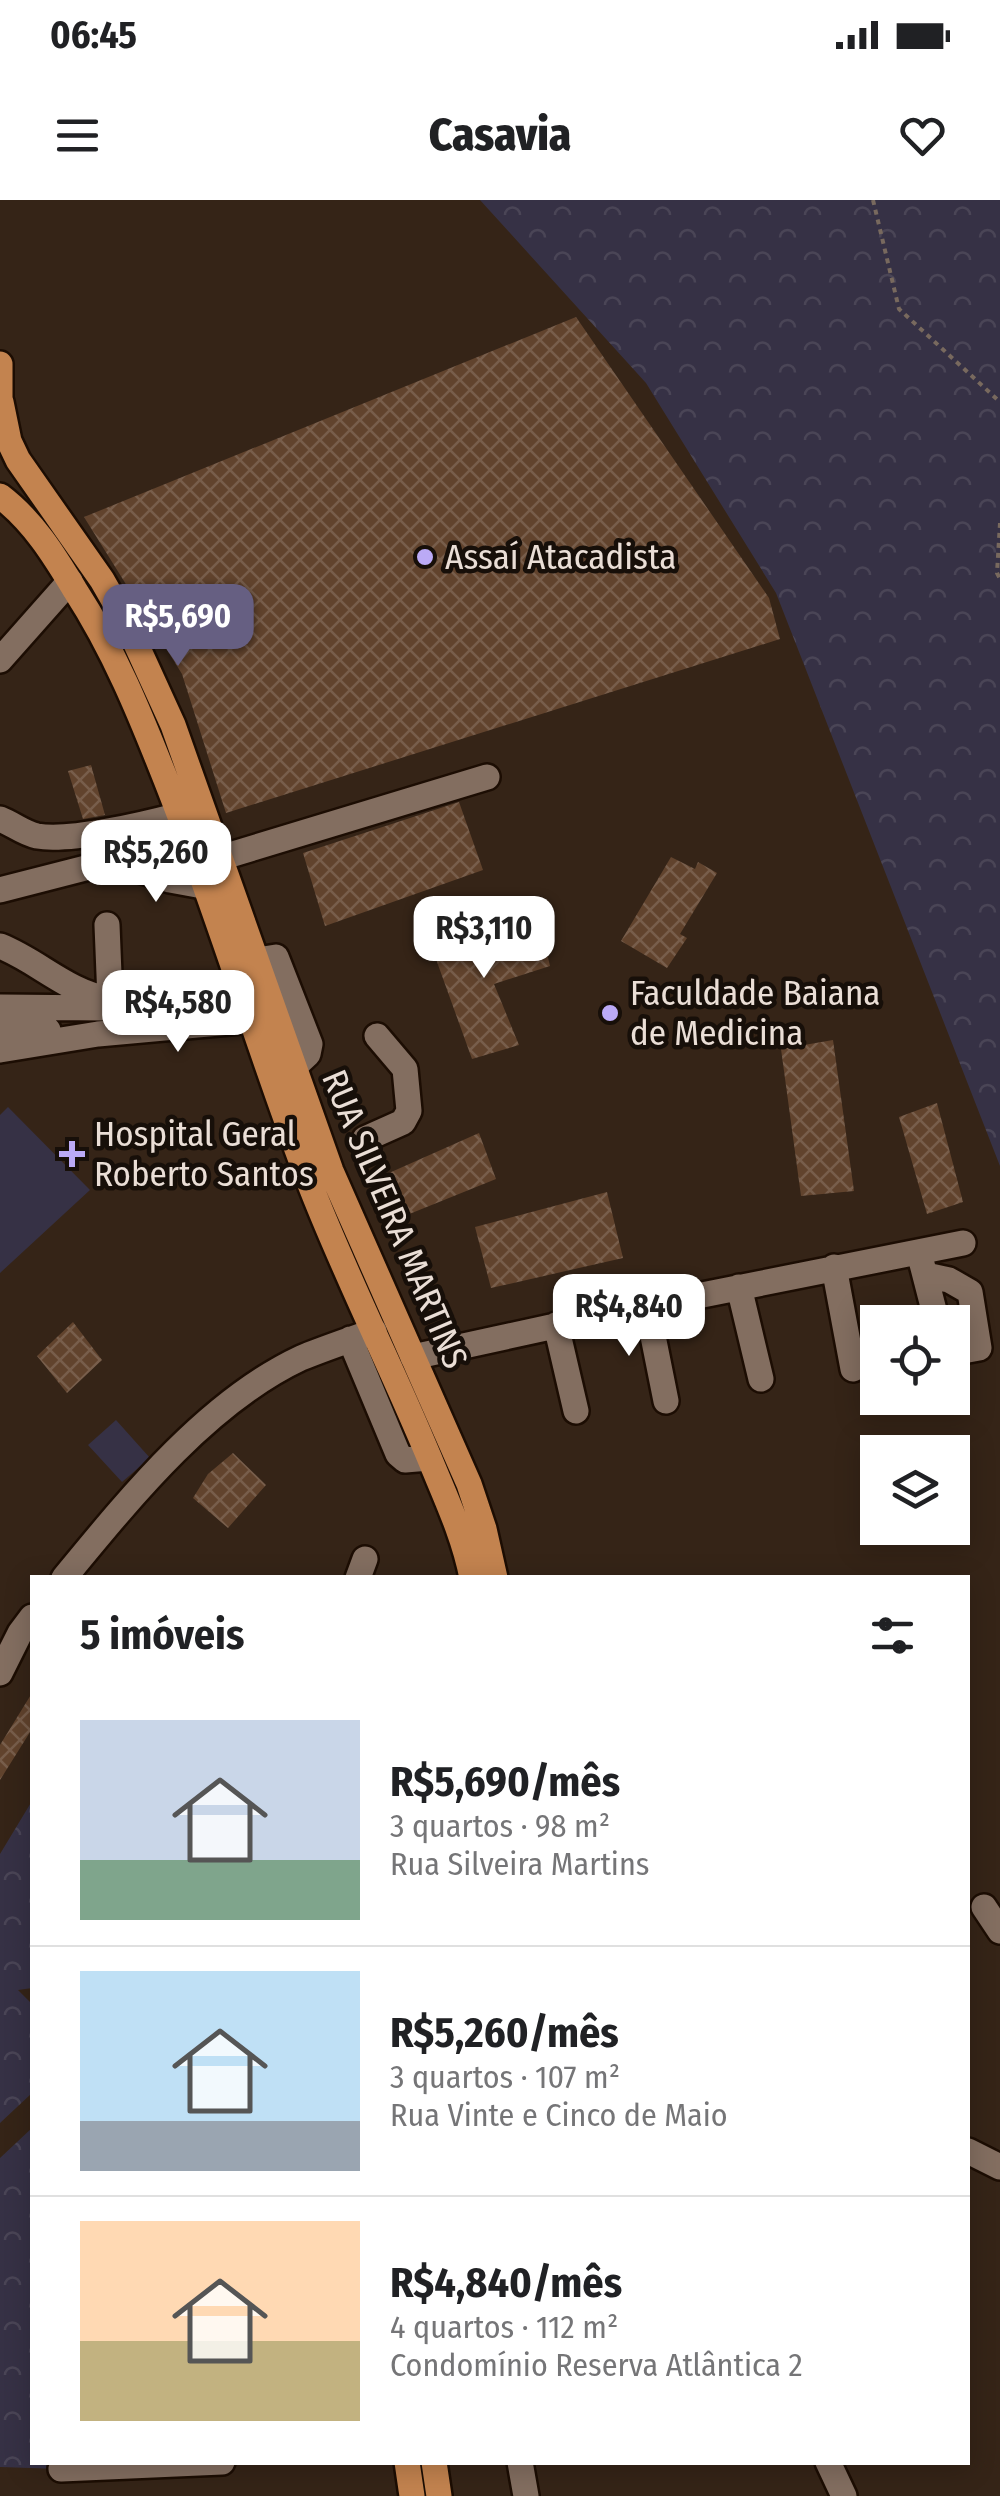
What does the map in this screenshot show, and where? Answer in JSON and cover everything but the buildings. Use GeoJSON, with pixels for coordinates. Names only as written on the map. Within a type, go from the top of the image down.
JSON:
{"type":"FeatureCollection","features":[{"type":"Feature","properties":{"kind":"main road","name":"RUA SILVEIRA MARTINS"},"geometry":{"type":"LineString","coordinates":[[0,364],[0,404],[18,460],[70,532],[126,622],[173,724],[257,960],[257,1008],[294,1067],[331,1170],[468,1484],[494,1575]]}},
{"type":"Feature","properties":{"kind":"main road","name":"RUA SILVEIRA MARTINS"},"geometry":{"type":"LineString","coordinates":[[0,496],[38,532],[104,635],[257,1008],[309,1182],[362,1336],[429,1458],[459,1531],[471,1575]]}},
{"type":"Feature","properties":{"kind":"main road"},"geometry":{"type":"LineString","coordinates":[[407,2465],[412,2496]]}},
{"type":"Feature","properties":{"kind":"main road"},"geometry":{"type":"LineString","coordinates":[[434,2465],[439,2496]]}},
{"type":"Feature","properties":{"kind":"street"},"geometry":{"type":"LineString","coordinates":[[0,660],[70,581]]}},
{"type":"Feature","properties":{"kind":"street"},"geometry":{"type":"LineString","coordinates":[[220,858],[486,777]]}},
{"type":"Feature","properties":{"kind":"street"},"geometry":{"type":"LineString","coordinates":[[0,819],[28,834],[53,837],[154,822],[180,814]]}},
{"type":"Feature","properties":{"kind":"street"},"geometry":{"type":"LineString","coordinates":[[0,890],[101,864],[121,864],[208,887]]}},
{"type":"Feature","properties":{"kind":"street"},"geometry":{"type":"LineString","coordinates":[[106,925],[129,1010]]}},
{"type":"Feature","properties":{"kind":"street"},"geometry":{"type":"LineString","coordinates":[[0,946],[72,988],[129,1010]]}},
{"type":"Feature","properties":{"kind":"street"},"geometry":{"type":"LineString","coordinates":[[257,960],[276,958],[310,1044],[308,1054],[294,1067]]}},
{"type":"Feature","properties":{"kind":"street"},"geometry":{"type":"LineString","coordinates":[[0,1006],[257,1008]]}},
{"type":"Feature","properties":{"kind":"street"},"geometry":{"type":"LineString","coordinates":[[0,1050],[98,1034],[129,1010]]}},
{"type":"Feature","properties":{"kind":"street"},"geometry":{"type":"LineString","coordinates":[[0,1031],[98,1034]]}},
{"type":"Feature","properties":{"kind":"street"},"geometry":{"type":"LineString","coordinates":[[365,1139],[403,1122],[409,1112],[405,1070],[377,1036]]}},
{"type":"Feature","properties":{"kind":"street"},"geometry":{"type":"LineString","coordinates":[[413,1357],[963,1243]]}},
{"type":"Feature","properties":{"kind":"street"},"geometry":{"type":"LineString","coordinates":[[918,1250],[934,1305]]}},
{"type":"Feature","properties":{"kind":"street"},"geometry":{"type":"LineString","coordinates":[[834,1267],[853,1369]]}},
{"type":"Feature","properties":{"kind":"street"},"geometry":{"type":"LineString","coordinates":[[926,1275],[962,1284],[970,1292],[979,1348],[970,1349]]}},
{"type":"Feature","properties":{"kind":"street"},"geometry":{"type":"LineString","coordinates":[[739,1287],[762,1379]]}},
{"type":"Feature","properties":{"kind":"street"},"geometry":{"type":"LineString","coordinates":[[646,1306],[666,1402]]}},
{"type":"Feature","properties":{"kind":"street"},"geometry":{"type":"LineString","coordinates":[[556,1325],[576,1411]]}},
{"type":"Feature","properties":{"kind":"street"},"geometry":{"type":"LineString","coordinates":[[67,1575],[138,1491],[226,1407],[300,1359],[362,1336]]}},
{"type":"Feature","properties":{"kind":"street"},"geometry":{"type":"LineString","coordinates":[[0,1673],[18,1627]]}},
{"type":"Feature","properties":{"kind":"street"},"geometry":{"type":"LineString","coordinates":[[984,1907],[1000,1931]]}},
{"type":"Feature","properties":{"kind":"street"},"geometry":{"type":"LineString","coordinates":[[970,2152],[1000,2167]]}},
{"type":"Feature","properties":{"kind":"street"},"geometry":{"type":"LineString","coordinates":[[61,2469],[153,2465]]}},
{"type":"Feature","properties":{"kind":"street"},"geometry":{"type":"LineString","coordinates":[[521,2465],[526,2496]]}},
{"type":"Feature","properties":{"kind":"street"},"geometry":{"type":"LineString","coordinates":[[829,2465],[844,2496]]}},
{"type":"Feature","properties":{"kind":"path"},"geometry":{"type":"LineString","coordinates":[[873,200],[899,309],[1000,402]]}},
{"type":"Feature","properties":{"kind":"path"},"geometry":{"type":"LineString","coordinates":[[1000,523],[1000,579]]}},
{"type":"Feature","properties":{"kind":"green space"},"geometry":{"type":"Polygon","coordinates":[[[480,200],[1000,200],[1000,1166],[776,593],[646,383],[480,200]]]}},
{"type":"Feature","properties":{"kind":"green space"},"geometry":{"type":"Polygon","coordinates":[[[8,1107],[90,1190],[0,1273],[0,1115],[8,1107]]]}},
{"type":"Feature","properties":{"kind":"green space"},"geometry":{"type":"Polygon","coordinates":[[[116,1420],[150,1458],[122,1482],[88,1445],[116,1420]]]}},
{"type":"Feature","properties":{"kind":"green space"},"geometry":{"type":"Polygon","coordinates":[[[30,1804],[30,1988],[18,1990],[30,2002],[30,2095],[0,2123],[0,1854],[30,1804]]]}},
{"type":"Feature","properties":{"kind":"green space"},"geometry":{"type":"Polygon","coordinates":[[[30,2130],[30,2465],[63,2465],[61,2469],[0,2467],[0,2158],[30,2130]]]}},
{"type":"Feature","properties":{"kind":"place","name":"Assaí Atacadista"},"geometry":{"type":"Point","coordinates":[425,557]}},
{"type":"Feature","properties":{"kind":"place","name":"Faculdade Baiana de Medicina"},"geometry":{"type":"Point","coordinates":[610,1013]}},
{"type":"Feature","properties":{"kind":"place","name":"Hospital Geral Roberto Santos"},"geometry":{"type":"Point","coordinates":[72,1154]}}]}
